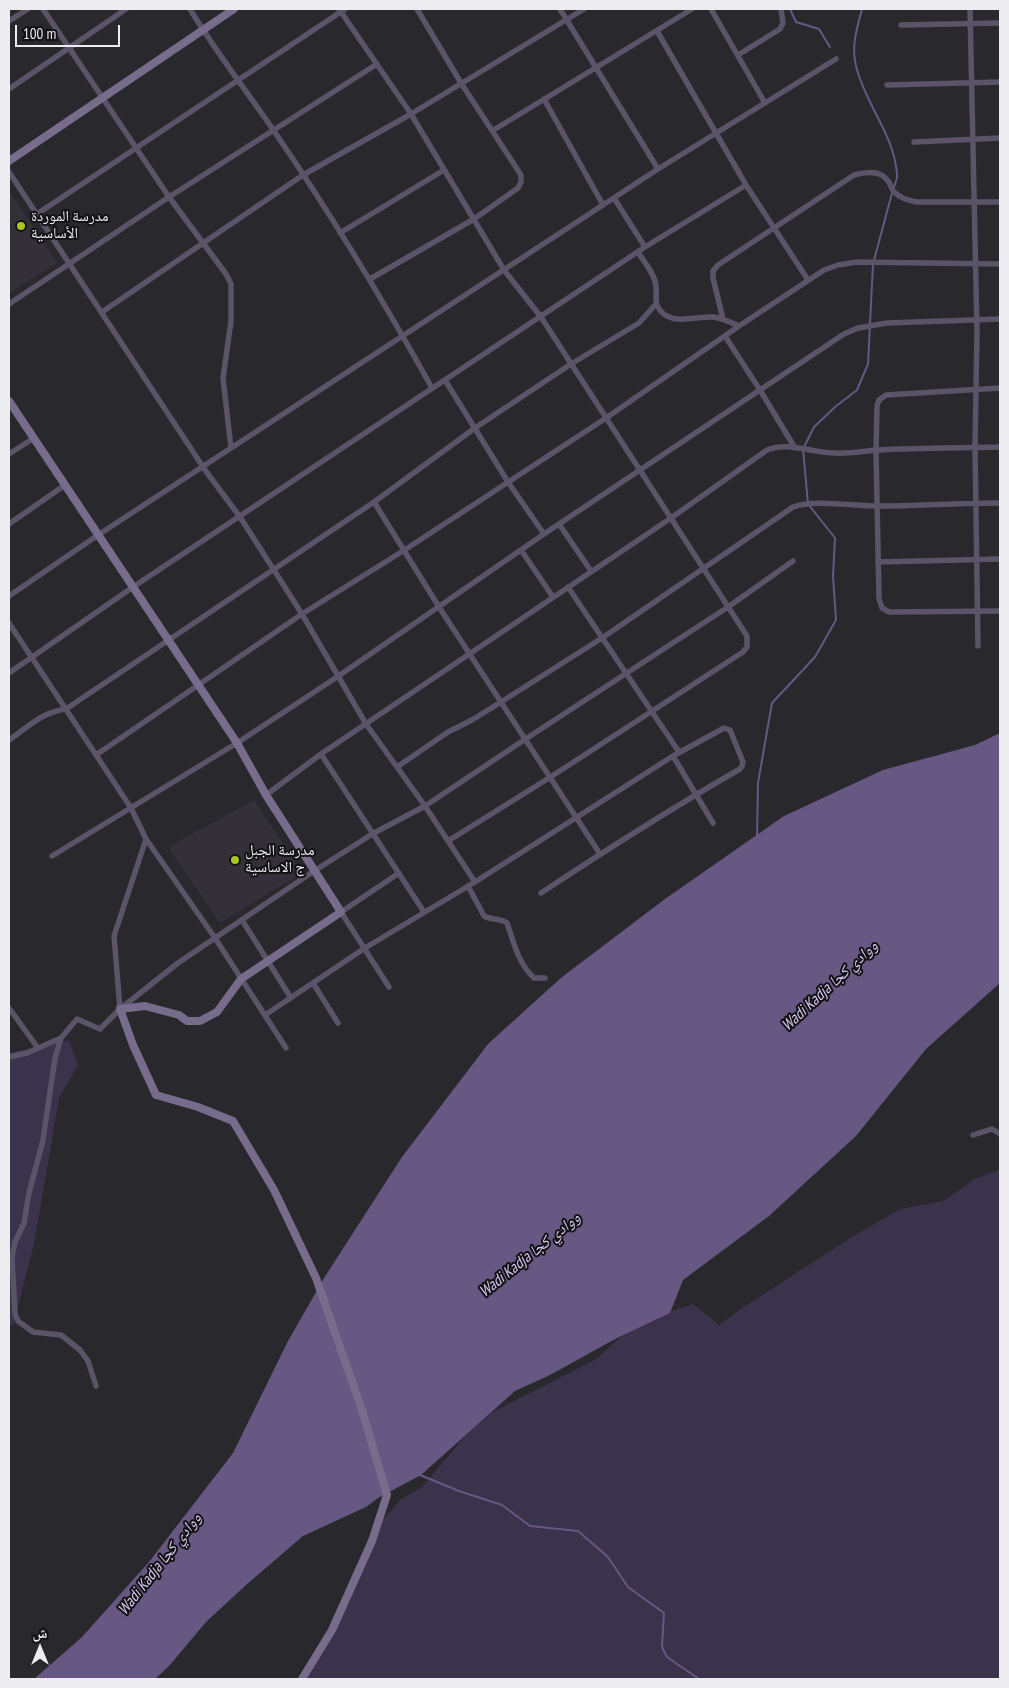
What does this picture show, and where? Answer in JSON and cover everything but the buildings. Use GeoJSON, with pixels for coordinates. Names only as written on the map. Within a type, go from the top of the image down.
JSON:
{"type":"FeatureCollection","features":[{"type":"Feature","properties":{"kind":"main road"},"geometry":{"type":"LineString","coordinates":[[9,161],[234,9]]}},
{"type":"Feature","properties":{"kind":"main road"},"geometry":{"type":"LineString","coordinates":[[9,401],[237,743],[266,795],[341,912],[241,979],[217,1012],[200,1021],[187,1021],[179,1015],[145,1006],[120,1009],[133,1045],[156,1095],[198,1107],[233,1121],[274,1190],[316,1278],[362,1410],[387,1495],[372,1541],[332,1630],[302,1679]]}},
{"type":"Feature","properties":{"kind":"street"},"geometry":{"type":"LineString","coordinates":[[9,21],[28,9]]}},
{"type":"Feature","properties":{"kind":"street"},"geometry":{"type":"LineString","coordinates":[[43,9],[138,148],[169,197],[226,274],[231,284],[231,321],[223,378],[231,448]]}},
{"type":"Feature","properties":{"kind":"street"},"geometry":{"type":"LineString","coordinates":[[9,89],[126,9]]}},
{"type":"Feature","properties":{"kind":"street"},"geometry":{"type":"LineString","coordinates":[[190,9],[203,31],[273,130],[370,279],[432,388]]}},
{"type":"Feature","properties":{"kind":"street"},"geometry":{"type":"LineString","coordinates":[[370,279],[474,219],[518,188],[521,182],[521,175],[461,84],[417,9]]}},
{"type":"Feature","properties":{"kind":"street"},"geometry":{"type":"LineString","coordinates":[[560,9],[658,169]]}},
{"type":"Feature","properties":{"kind":"street"},"geometry":{"type":"LineString","coordinates":[[102,312],[303,175],[411,114],[584,9]]}},
{"type":"Feature","properties":{"kind":"street"},"geometry":{"type":"LineString","coordinates":[[492,131],[692,9]]}},
{"type":"Feature","properties":{"kind":"street"},"geometry":{"type":"LineString","coordinates":[[711,9],[765,103]]}},
{"type":"Feature","properties":{"kind":"street"},"geometry":{"type":"LineString","coordinates":[[738,55],[780,29],[783,23],[781,9]]}},
{"type":"Feature","properties":{"kind":"street"},"geometry":{"type":"LineString","coordinates":[[970,9],[976,320],[975,447],[979,611],[978,646]]}},
{"type":"Feature","properties":{"kind":"street"},"geometry":{"type":"LineString","coordinates":[[37,214],[342,10],[411,114],[504,270],[541,317],[728,607],[746,636],[747,647],[743,652],[651,712],[448,841]]}},
{"type":"Feature","properties":{"kind":"street"},"geometry":{"type":"LineString","coordinates":[[901,25],[1000,22]]}},
{"type":"Feature","properties":{"kind":"street"},"geometry":{"type":"LineString","coordinates":[[657,31],[746,185],[808,280]]}},
{"type":"Feature","properties":{"kind":"street"},"geometry":{"type":"LineString","coordinates":[[9,596],[98,535],[658,169],[836,59]]}},
{"type":"Feature","properties":{"kind":"street"},"geometry":{"type":"LineString","coordinates":[[9,304],[169,197],[377,64]]}},
{"type":"Feature","properties":{"kind":"street"},"geometry":{"type":"LineString","coordinates":[[887,85],[1000,82]]}},
{"type":"Feature","properties":{"kind":"street"},"geometry":{"type":"LineString","coordinates":[[544,99],[603,205]]}},
{"type":"Feature","properties":{"kind":"street"},"geometry":{"type":"LineString","coordinates":[[914,142],[1000,138]]}},
{"type":"Feature","properties":{"kind":"street"},"geometry":{"type":"LineString","coordinates":[[340,233],[444,170]]}},
{"type":"Feature","properties":{"kind":"street"},"geometry":{"type":"LineString","coordinates":[[9,172],[203,466],[240,517],[302,614],[366,724],[425,806],[475,882]]}},
{"type":"Feature","properties":{"kind":"street"},"geometry":{"type":"LineString","coordinates":[[723,319],[714,285],[713,272],[718,265],[854,175],[866,172],[881,174],[888,179],[893,191],[902,199],[916,202],[1000,202]]}},
{"type":"Feature","properties":{"kind":"street"},"geometry":{"type":"LineString","coordinates":[[9,674],[133,588],[644,247],[746,185]]}},
{"type":"Feature","properties":{"kind":"street"},"geometry":{"type":"LineString","coordinates":[[614,198],[644,247]]}},
{"type":"Feature","properties":{"kind":"street"},"geometry":{"type":"LineString","coordinates":[[638,252],[652,274],[656,284],[656,304],[664,316],[673,319],[714,317],[739,326]]}},
{"type":"Feature","properties":{"kind":"street"},"geometry":{"type":"LineString","coordinates":[[96,755],[302,614],[606,418],[824,270],[838,265],[857,262],[1000,264]]}},
{"type":"Feature","properties":{"kind":"street"},"geometry":{"type":"LineString","coordinates":[[9,740],[46,714],[66,709],[168,641],[374,502],[475,428],[571,364],[639,323],[656,304]]}},
{"type":"Feature","properties":{"kind":"street"},"geometry":{"type":"LineString","coordinates":[[52,856],[237,743],[337,677],[544,534],[844,334],[858,328],[886,323],[1000,319]]}},
{"type":"Feature","properties":{"kind":"street"},"geometry":{"type":"LineString","coordinates":[[725,336],[795,448]]}},
{"type":"Feature","properties":{"kind":"street"},"geometry":{"type":"LineString","coordinates":[[446,380],[508,482],[544,534]]}},
{"type":"Feature","properties":{"kind":"street"},"geometry":{"type":"LineString","coordinates":[[1000,388],[886,395],[879,400],[877,406],[876,450],[879,599],[882,608],[889,612],[1000,611]]}},
{"type":"Feature","properties":{"kind":"street"},"geometry":{"type":"LineString","coordinates":[[9,454],[34,438]]}},
{"type":"Feature","properties":{"kind":"street"},"geometry":{"type":"LineString","coordinates":[[266,795],[321,754],[671,518],[767,450],[777,446],[837,454],[876,450],[1000,447]]}},
{"type":"Feature","properties":{"kind":"street"},"geometry":{"type":"LineString","coordinates":[[9,524],[65,485]]}},
{"type":"Feature","properties":{"kind":"street"},"geometry":{"type":"LineString","coordinates":[[374,502],[524,740],[600,854]]}},
{"type":"Feature","properties":{"kind":"street"},"geometry":{"type":"LineString","coordinates":[[398,767],[448,732],[472,720],[602,638],[794,507],[801,504],[877,506],[1000,503]]}},
{"type":"Feature","properties":{"kind":"street"},"geometry":{"type":"LineString","coordinates":[[560,524],[592,571]]}},
{"type":"Feature","properties":{"kind":"street"},"geometry":{"type":"LineString","coordinates":[[521,550],[553,597]]}},
{"type":"Feature","properties":{"kind":"street"},"geometry":{"type":"LineString","coordinates":[[878,562],[1000,559]]}},
{"type":"Feature","properties":{"kind":"street"},"geometry":{"type":"LineString","coordinates":[[9,1057],[26,1053],[60,1038],[77,1019],[100,1029],[120,1009],[178,964],[314,871],[374,833],[425,806],[728,607],[793,561]]}},
{"type":"Feature","properties":{"kind":"street"},"geometry":{"type":"LineString","coordinates":[[568,587],[679,752]]}},
{"type":"Feature","properties":{"kind":"street"},"geometry":{"type":"LineString","coordinates":[[9,623],[130,808],[146,839],[215,938],[286,1048]]}},
{"type":"Feature","properties":{"kind":"street"},"geometry":{"type":"LineString","coordinates":[[265,1015],[365,948],[475,882],[679,752],[724,728],[730,730],[743,762],[742,766],[541,892]]}},
{"type":"Feature","properties":{"kind":"street"},"geometry":{"type":"LineString","coordinates":[[321,754],[424,912]]}},
{"type":"Feature","properties":{"kind":"street"},"geometry":{"type":"LineString","coordinates":[[673,756],[713,823]]}},
{"type":"Feature","properties":{"kind":"street"},"geometry":{"type":"LineString","coordinates":[[120,1009],[114,936],[146,839]]}},
{"type":"Feature","properties":{"kind":"street"},"geometry":{"type":"LineString","coordinates":[[389,987],[341,912],[399,873]]}},
{"type":"Feature","properties":{"kind":"street"},"geometry":{"type":"LineString","coordinates":[[468,886],[484,916],[503,920],[507,923],[517,955],[527,972],[534,978],[545,978]]}},
{"type":"Feature","properties":{"kind":"street"},"geometry":{"type":"LineString","coordinates":[[242,920],[291,998]]}},
{"type":"Feature","properties":{"kind":"street"},"geometry":{"type":"LineString","coordinates":[[313,983],[338,1023]]}},
{"type":"Feature","properties":{"kind":"street"},"geometry":{"type":"LineString","coordinates":[[9,1008],[38,1048]]}},
{"type":"Feature","properties":{"kind":"street"},"geometry":{"type":"LineString","coordinates":[[60,1038],[55,1058],[43,1140],[29,1193],[24,1223],[13,1249],[15,1314],[18,1321],[33,1332],[61,1335],[80,1350],[88,1361],[96,1386]]}},
{"type":"Feature","properties":{"kind":"street"},"geometry":{"type":"LineString","coordinates":[[972,1135],[992,1128],[1000,1134]]}},
{"type":"Feature","properties":{"kind":"shaded area","name":"مدرسة الموردة الأساسية"},"geometry":{"type":"Polygon","coordinates":[[[9,190],[57,263],[9,293],[9,190]]]}},
{"type":"Feature","properties":{"kind":"shaded area","name":"مدرسة الجبل ج الاساسية"},"geometry":{"type":"Polygon","coordinates":[[[254,800],[302,873],[220,923],[168,847],[254,800]]]}},
{"type":"Feature","properties":{"kind":"shaded area"},"geometry":{"type":"Polygon","coordinates":[[[69,1040],[78,1065],[59,1098],[34,1244],[13,1326],[9,1322],[9,1053],[69,1040]]]}},
{"type":"Feature","properties":{"kind":"shaded area"},"geometry":{"type":"Polygon","coordinates":[[[1000,1169],[1000,1679],[302,1679],[332,1630],[378,1526],[400,1500],[422,1487],[466,1435],[491,1413],[596,1359],[638,1322],[693,1304],[719,1325],[852,1237],[900,1209],[943,1201],[975,1179],[1000,1169]]]}},
{"type":"Feature","properties":{"kind":"water","name":"Wadi Kadja ووادي كجا"},"geometry":{"type":"Polygon","coordinates":[[[1000,733],[1000,983],[926,1049],[856,1136],[769,1216],[683,1280],[670,1313],[515,1391],[421,1475],[378,1498],[366,1507],[303,1536],[206,1622],[169,1666],[155,1679],[34,1679],[82,1637],[149,1562],[233,1453],[288,1341],[324,1278],[402,1157],[488,1044],[562,977],[665,899],[784,816],[883,770],[975,745],[1000,733]]]}},
{"type":"Feature","properties":{"kind":"waterway"},"geometry":{"type":"LineString","coordinates":[[790,9],[796,22],[819,29],[830,47]]}},
{"type":"Feature","properties":{"kind":"waterway"},"geometry":{"type":"LineString","coordinates":[[862,9],[855,37],[856,66],[860,80],[885,132],[895,159],[897,176],[893,189]]}},
{"type":"Feature","properties":{"kind":"waterway"},"geometry":{"type":"LineString","coordinates":[[757,837],[758,783],[772,703],[815,657],[836,620],[833,576],[835,538],[808,504],[803,449],[814,427],[857,390],[868,364],[873,264],[892,193]]}},
{"type":"Feature","properties":{"kind":"waterway"},"geometry":{"type":"LineString","coordinates":[[420,1475],[459,1491],[502,1505],[530,1526],[578,1531],[608,1557],[628,1587],[664,1613],[662,1647],[667,1657],[699,1679]]}},
{"type":"Feature","properties":{"kind":"place","name":"مدرسة الموردة الأساسية"},"geometry":{"type":"Point","coordinates":[21,226]}},
{"type":"Feature","properties":{"kind":"place","name":"مدرسة الجبل ج الاساسية"},"geometry":{"type":"Point","coordinates":[235,860]}}]}
